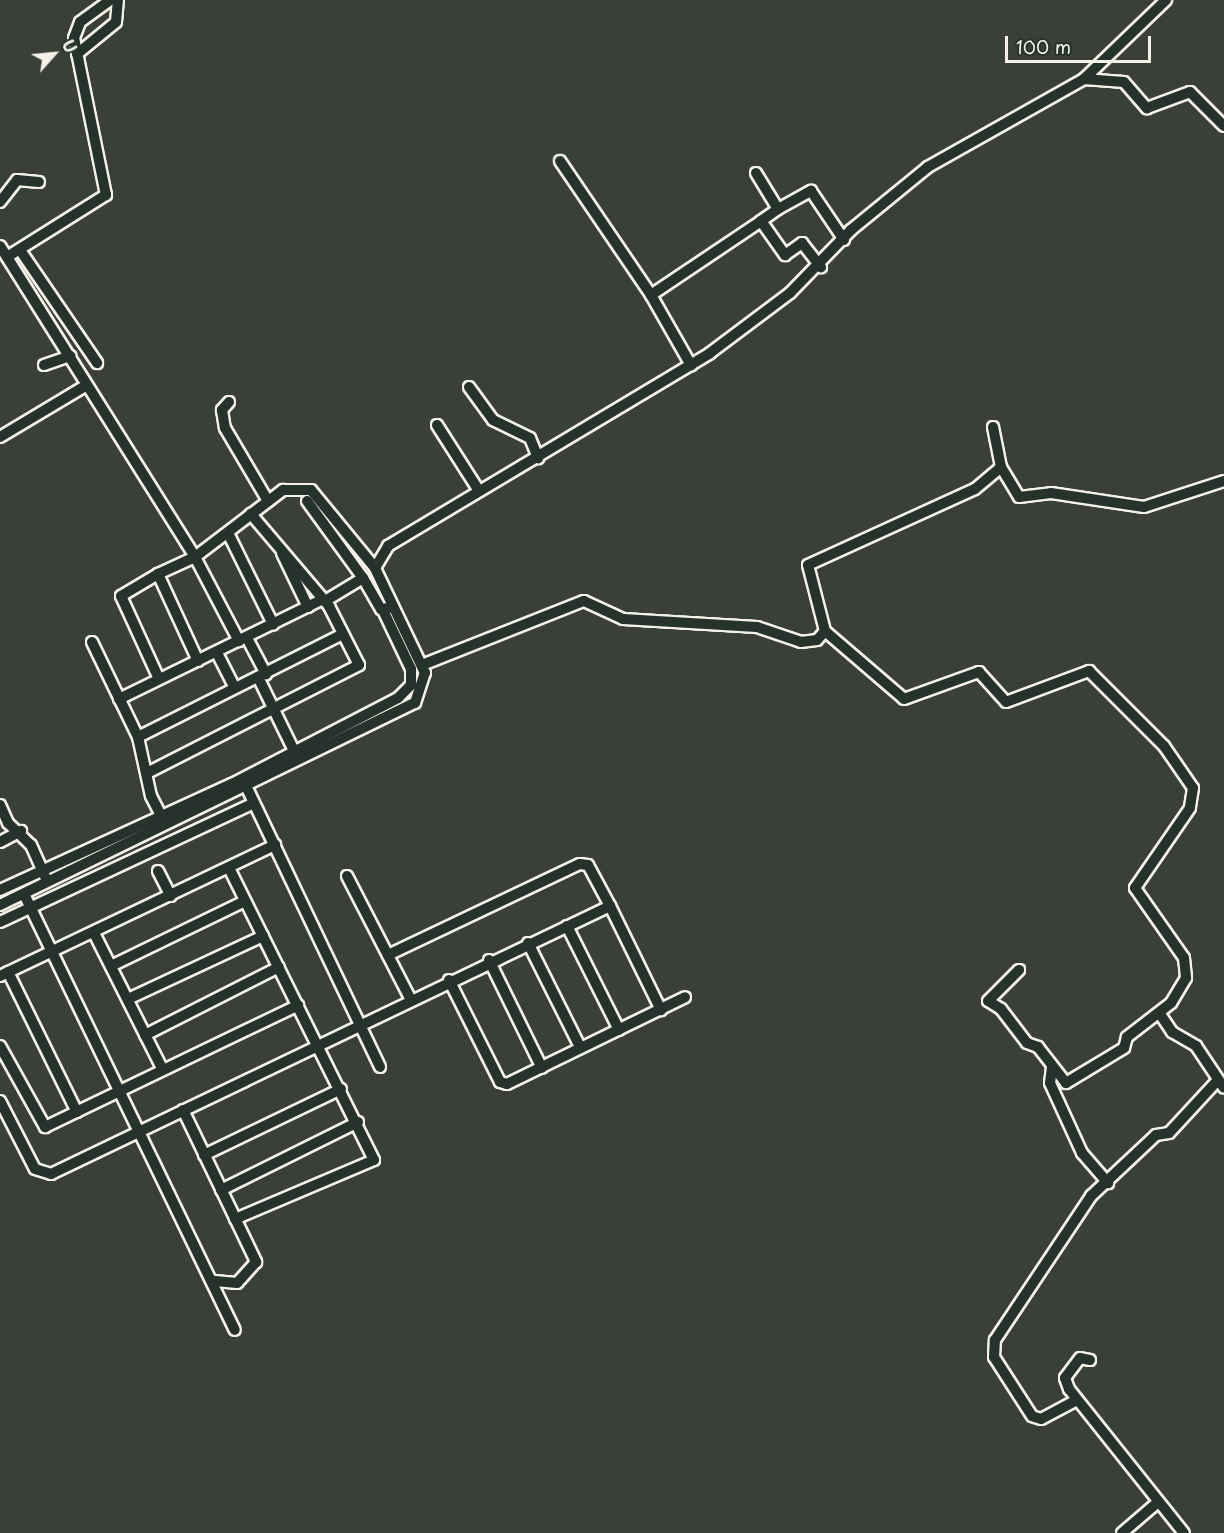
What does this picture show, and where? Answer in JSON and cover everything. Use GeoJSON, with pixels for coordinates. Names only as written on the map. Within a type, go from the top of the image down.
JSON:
{"type":"FeatureCollection","features":[{"type":"Feature","properties":{"kind":"street"},"geometry":{"type":"LineString","coordinates":[[8,257],[106,195],[77,54],[75,29],[110,0]]}},
{"type":"Feature","properties":{"kind":"street"},"geometry":{"type":"LineString","coordinates":[[77,54],[116,22],[118,0]]}},
{"type":"Feature","properties":{"kind":"street"},"geometry":{"type":"LineString","coordinates":[[375,568],[387,546],[691,365],[821,267],[844,240],[928,167],[1084,79],[1166,0]]}},
{"type":"Feature","properties":{"kind":"street"},"geometry":{"type":"LineString","coordinates":[[1084,79],[1124,82],[1147,108],[1190,92],[1224,126]]}},
{"type":"Feature","properties":{"kind":"street"},"geometry":{"type":"LineString","coordinates":[[560,161],[651,295],[691,365]]}},
{"type":"Feature","properties":{"kind":"street"},"geometry":{"type":"LineString","coordinates":[[756,173],[778,209]]}},
{"type":"Feature","properties":{"kind":"street"},"geometry":{"type":"LineString","coordinates":[[0,202],[17,180],[39,182]]}},
{"type":"Feature","properties":{"kind":"street"},"geometry":{"type":"LineString","coordinates":[[651,295],[778,209],[811,191],[844,240]]}},
{"type":"Feature","properties":{"kind":"street"},"geometry":{"type":"LineString","coordinates":[[760,221],[786,255],[802,243],[821,267]]}},
{"type":"Feature","properties":{"kind":"street"},"geometry":{"type":"LineString","coordinates":[[0,246],[195,557],[243,639],[262,675],[273,711],[297,757]]}},
{"type":"Feature","properties":{"kind":"street"},"geometry":{"type":"LineString","coordinates":[[20,250],[97,363]]}},
{"type":"Feature","properties":{"kind":"street"},"geometry":{"type":"LineString","coordinates":[[44,365],[70,356]]}},
{"type":"Feature","properties":{"kind":"street"},"geometry":{"type":"LineString","coordinates":[[0,437],[87,385]]}},
{"type":"Feature","properties":{"kind":"street"},"geometry":{"type":"LineString","coordinates":[[469,387],[493,420],[530,438],[538,458]]}},
{"type":"Feature","properties":{"kind":"street"},"geometry":{"type":"LineString","coordinates":[[229,402],[222,410],[225,428],[268,501]]}},
{"type":"Feature","properties":{"kind":"street"},"geometry":{"type":"LineString","coordinates":[[437,425],[479,491]]}},
{"type":"Feature","properties":{"kind":"street"},"geometry":{"type":"LineString","coordinates":[[993,427],[1001,467],[1018,497],[1051,493],[1144,507],[1224,481]]}},
{"type":"Feature","properties":{"kind":"street"},"geometry":{"type":"LineString","coordinates":[[1001,467],[975,489],[808,565],[825,631],[904,699],[979,672],[1006,702],[1089,671],[1164,746],[1193,795],[1170,841],[1136,888],[1187,969],[1182,987],[1160,1014],[1127,1037],[1124,1048],[1072,1082],[1066,1083],[1001,1009],[988,1001],[1018,970]]}},
{"type":"Feature","properties":{"kind":"street"},"geometry":{"type":"LineString","coordinates":[[14,899],[4,889],[162,817],[238,788],[297,757],[408,690],[411,669],[375,568],[311,490],[293,488],[268,501],[195,557],[121,596],[159,679]]}},
{"type":"Feature","properties":{"kind":"street"},"geometry":{"type":"LineString","coordinates":[[0,905],[162,830],[297,757],[415,703],[425,681],[422,664],[388,608],[363,578],[307,501]]}},
{"type":"Feature","properties":{"kind":"street"},"geometry":{"type":"LineString","coordinates":[[147,772],[356,670],[343,633],[324,600],[251,514]]}},
{"type":"Feature","properties":{"kind":"street"},"geometry":{"type":"LineString","coordinates":[[228,533],[273,624]]}},
{"type":"Feature","properties":{"kind":"street"},"geometry":{"type":"LineString","coordinates":[[279,548],[308,607]]}},
{"type":"Feature","properties":{"kind":"street"},"geometry":{"type":"LineString","coordinates":[[159,574],[198,662]]}},
{"type":"Feature","properties":{"kind":"street"},"geometry":{"type":"LineString","coordinates":[[119,699],[324,600],[363,578]]}},
{"type":"Feature","properties":{"kind":"street"},"geometry":{"type":"LineString","coordinates":[[422,664],[584,601],[623,620],[757,627],[801,642],[817,640],[825,631]]}},
{"type":"Feature","properties":{"kind":"street"},"geometry":{"type":"LineString","coordinates":[[138,737],[343,633]]}},
{"type":"Feature","properties":{"kind":"street"},"geometry":{"type":"LineString","coordinates":[[92,642],[138,737],[162,817],[164,846]]}},
{"type":"Feature","properties":{"kind":"street"},"geometry":{"type":"LineString","coordinates":[[217,653],[235,688]]}},
{"type":"Feature","properties":{"kind":"street"},"geometry":{"type":"LineString","coordinates":[[238,788],[254,803],[381,1067]]}},
{"type":"Feature","properties":{"kind":"street"},"geometry":{"type":"LineString","coordinates":[[0,922],[254,803]]}},
{"type":"Feature","properties":{"kind":"street"},"geometry":{"type":"LineString","coordinates":[[0,805],[8,823],[21,831],[47,883]]}},
{"type":"Feature","properties":{"kind":"street"},"geometry":{"type":"LineString","coordinates":[[0,842],[21,831]]}},
{"type":"Feature","properties":{"kind":"street"},"geometry":{"type":"LineString","coordinates":[[77,1112],[4,974],[94,933],[274,845]]}},
{"type":"Feature","properties":{"kind":"street"},"geometry":{"type":"LineString","coordinates":[[388,955],[580,864],[592,871],[661,1010]]}},
{"type":"Feature","properties":{"kind":"street"},"geometry":{"type":"LineString","coordinates":[[229,868],[374,1153],[369,1164],[235,1219]]}},
{"type":"Feature","properties":{"kind":"street"},"geometry":{"type":"LineString","coordinates":[[158,871],[171,896]]}},
{"type":"Feature","properties":{"kind":"street"},"geometry":{"type":"LineString","coordinates":[[347,876],[410,998]]}},
{"type":"Feature","properties":{"kind":"street"},"geometry":{"type":"LineString","coordinates":[[24,894],[141,1131],[235,1330]]}},
{"type":"Feature","properties":{"kind":"street"},"geometry":{"type":"LineString","coordinates":[[111,966],[245,901]]}},
{"type":"Feature","properties":{"kind":"street"},"geometry":{"type":"LineString","coordinates":[[0,1101],[42,1173],[51,1174],[319,1046],[489,960],[610,906]]}},
{"type":"Feature","properties":{"kind":"street"},"geometry":{"type":"LineString","coordinates":[[567,926],[619,1030]]}},
{"type":"Feature","properties":{"kind":"street"},"geometry":{"type":"LineString","coordinates":[[94,933],[163,1070]]}},
{"type":"Feature","properties":{"kind":"street"},"geometry":{"type":"LineString","coordinates":[[128,999],[263,936]]}},
{"type":"Feature","properties":{"kind":"street"},"geometry":{"type":"LineString","coordinates":[[528,943],[580,1047]]}},
{"type":"Feature","properties":{"kind":"street"},"geometry":{"type":"LineString","coordinates":[[489,960],[542,1068]]}},
{"type":"Feature","properties":{"kind":"street"},"geometry":{"type":"LineString","coordinates":[[145,1035],[279,967]]}},
{"type":"Feature","properties":{"kind":"street"},"geometry":{"type":"LineString","coordinates":[[449,980],[500,1082],[542,1068],[580,1047],[685,997]]}},
{"type":"Feature","properties":{"kind":"street"},"geometry":{"type":"LineString","coordinates":[[0,1046],[38,1122],[45,1127],[298,1005]]}},
{"type":"Feature","properties":{"kind":"street"},"geometry":{"type":"LineString","coordinates":[[1075,1401],[1041,1419],[1032,1416],[993,1348],[1091,1196],[1108,1183],[1156,1136],[1169,1133],[1220,1084],[1196,1046],[1172,1032],[1160,1014]]}},
{"type":"Feature","properties":{"kind":"street"},"geometry":{"type":"LineString","coordinates":[[1052,1067],[1050,1083],[1082,1154],[1108,1183]]}},
{"type":"Feature","properties":{"kind":"street"},"geometry":{"type":"LineString","coordinates":[[204,1155],[341,1089]]}},
{"type":"Feature","properties":{"kind":"street"},"geometry":{"type":"LineString","coordinates":[[183,1110],[235,1219],[255,1268],[237,1283],[212,1281]]}},
{"type":"Feature","properties":{"kind":"street"},"geometry":{"type":"LineString","coordinates":[[221,1190],[358,1122]]}},
{"type":"Feature","properties":{"kind":"street"},"geometry":{"type":"LineString","coordinates":[[1090,1360],[1080,1358],[1065,1378],[1075,1401],[1184,1533]]}},
{"type":"Feature","properties":{"kind":"street"},"geometry":{"type":"LineString","coordinates":[[1122,1533],[1157,1503]]}}]}
